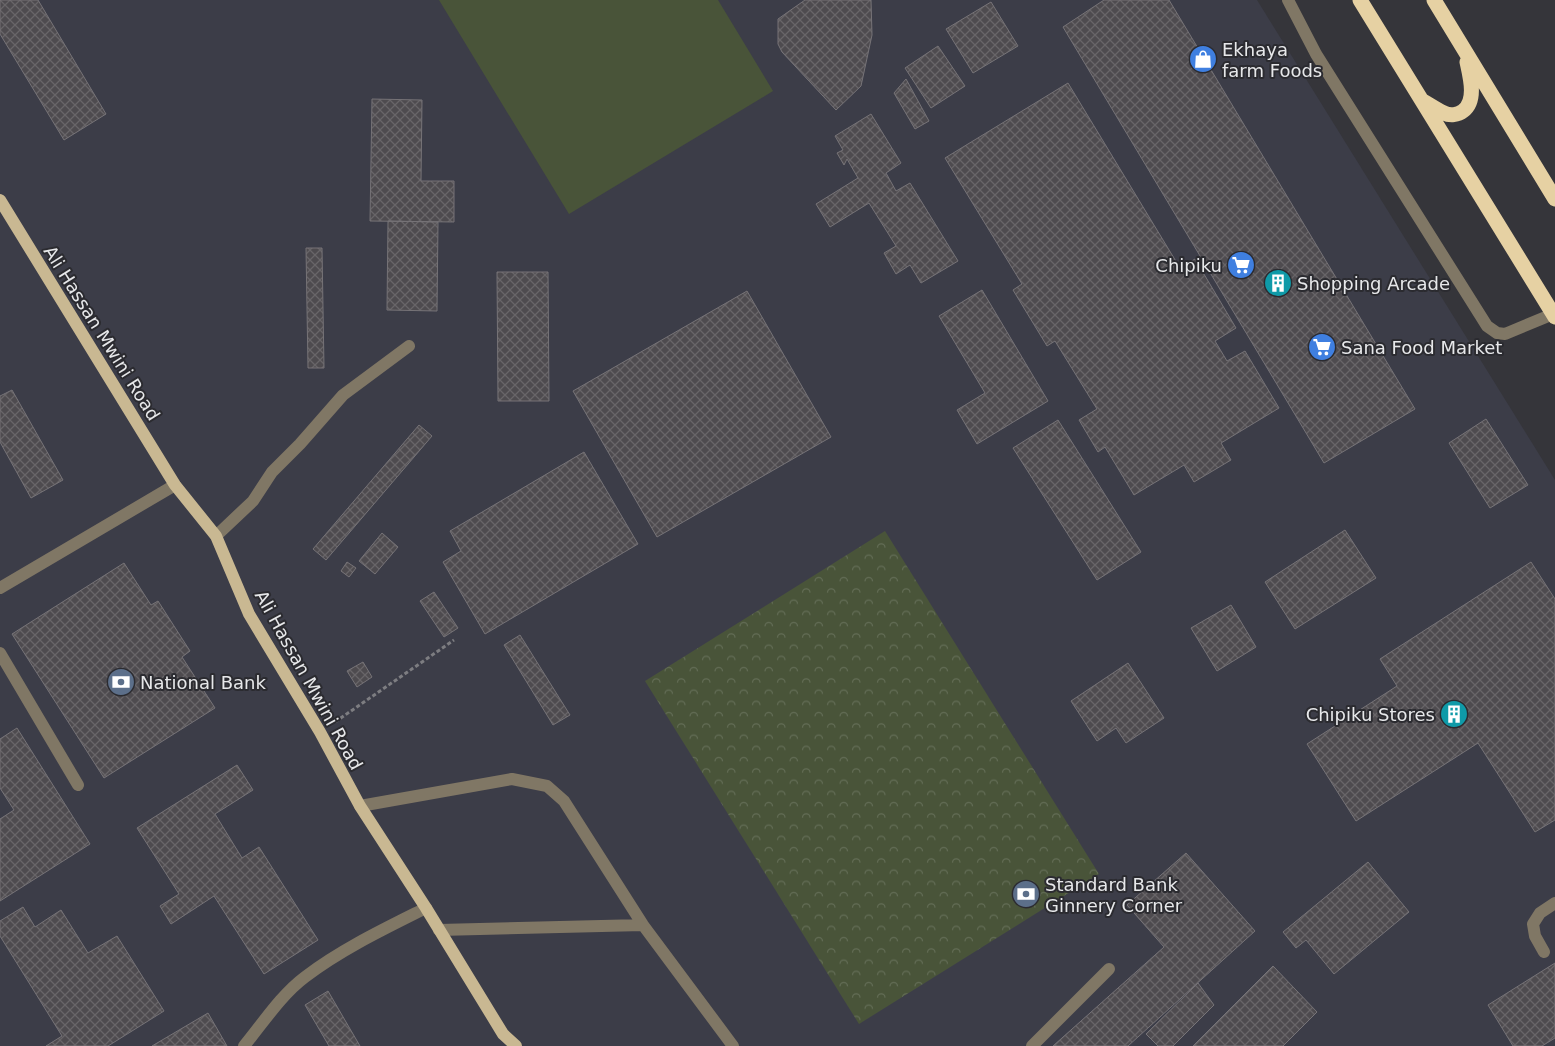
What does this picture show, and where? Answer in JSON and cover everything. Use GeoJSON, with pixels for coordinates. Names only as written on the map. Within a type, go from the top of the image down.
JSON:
{"type":"FeatureCollection","features":[{"type":"Feature","properties":{"kind":"highway"},"geometry":{"type":"LineString","coordinates":[[1360,0],[1554,316]]}},
{"type":"Feature","properties":{"kind":"highway"},"geometry":{"type":"LineString","coordinates":[[1434,0],[1555,199]]}},
{"type":"Feature","properties":{"kind":"highway"},"geometry":{"type":"LineString","coordinates":[[1421,99],[1446,114],[1458,115],[1466,109],[1471,99],[1471,83],[1466,53]]}},
{"type":"Feature","properties":{"kind":"main road","name":"Ali Hassan Mwini Road"},"geometry":{"type":"LineString","coordinates":[[0,200],[175,485],[216,536],[249,614],[320,732],[360,806],[426,908],[503,1034],[516,1046]]}},
{"type":"Feature","properties":{"kind":"lane"},"geometry":{"type":"LineString","coordinates":[[1288,0],[1316,54],[1487,326],[1497,333],[1505,334],[1554,316]]}},
{"type":"Feature","properties":{"kind":"lane"},"geometry":{"type":"LineString","coordinates":[[216,536],[253,501],[272,472],[300,444],[342,395],[409,346]]}},
{"type":"Feature","properties":{"kind":"lane"},"geometry":{"type":"LineString","coordinates":[[0,588],[175,485]]}},
{"type":"Feature","properties":{"kind":"lane"},"geometry":{"type":"LineString","coordinates":[[0,653],[78,785]]}},
{"type":"Feature","properties":{"kind":"lane"},"geometry":{"type":"LineString","coordinates":[[360,806],[512,779],[547,786],[564,801],[643,924],[733,1046]]}},
{"type":"Feature","properties":{"kind":"lane"},"geometry":{"type":"LineString","coordinates":[[1544,952],[1535,936],[1533,924],[1540,913],[1555,903]]}},
{"type":"Feature","properties":{"kind":"lane"},"geometry":{"type":"LineString","coordinates":[[244,1046],[281,1000],[304,978],[359,942],[426,908]]}},
{"type":"Feature","properties":{"kind":"lane"},"geometry":{"type":"LineString","coordinates":[[439,930],[643,924]]}},
{"type":"Feature","properties":{"kind":"lane"},"geometry":{"type":"LineString","coordinates":[[1032,1046],[1109,968]]}},
{"type":"Feature","properties":{"kind":"path"},"geometry":{"type":"LineString","coordinates":[[320,732],[454,640]]}},
{"type":"Feature","properties":{"kind":"shaded area"},"geometry":{"type":"Polygon","coordinates":[[[0,0],[1257,0],[1555,480],[1555,1046],[0,1046],[0,0]]]}},
{"type":"Feature","properties":{"kind":"green space"},"geometry":{"type":"Polygon","coordinates":[[[439,0],[718,0],[773,91],[569,214],[439,0]]]}},
{"type":"Feature","properties":{"kind":"green space"},"geometry":{"type":"Polygon","coordinates":[[[885,531],[1099,874],[859,1024],[645,681],[885,531]]]}},
{"type":"Feature","properties":{"kind":"building"},"geometry":{"type":"Polygon","coordinates":[[[0,0],[38,0],[106,114],[64,140],[0,34],[0,0]]]}},
{"type":"Feature","properties":{"kind":"building"},"geometry":{"type":"Polygon","coordinates":[[[805,0],[871,0],[872,35],[861,86],[836,110],[782,52],[778,44],[778,19],[805,0]]]}},
{"type":"Feature","properties":{"kind":"building","name":"Shopping Arcade"},"geometry":{"type":"Polygon","coordinates":[[[1104,0],[1169,0],[1415,409],[1324,463],[1063,27],[1104,0]]]}},
{"type":"Feature","properties":{"kind":"building"},"geometry":{"type":"Polygon","coordinates":[[[991,2],[1018,46],[973,73],[946,29],[991,2]]]}},
{"type":"Feature","properties":{"kind":"building"},"geometry":{"type":"Polygon","coordinates":[[[938,46],[965,86],[931,108],[905,68],[938,46]]]}},
{"type":"Feature","properties":{"kind":"building"},"geometry":{"type":"Polygon","coordinates":[[[906,79],[929,121],[915,129],[894,93],[906,79]]]}},
{"type":"Feature","properties":{"kind":"building"},"geometry":{"type":"Polygon","coordinates":[[[1068,83],[1180,268],[1195,259],[1236,328],[1215,341],[1227,361],[1245,351],[1279,408],[1221,443],[1231,460],[1194,482],[1184,465],[1134,495],[1105,447],[1098,452],[1079,420],[1097,409],[1055,341],[1047,346],[1013,290],[1022,284],[945,158],[1068,83]]]}},
{"type":"Feature","properties":{"kind":"building"},"geometry":{"type":"Polygon","coordinates":[[[372,99],[422,100],[421,181],[454,181],[454,222],[370,221],[372,99]]]}},
{"type":"Feature","properties":{"kind":"building"},"geometry":{"type":"Polygon","coordinates":[[[871,114],[901,163],[886,173],[896,191],[910,183],[958,261],[921,283],[910,265],[896,274],[884,253],[896,246],[869,203],[830,227],[816,204],[858,178],[847,159],[844,165],[837,153],[843,150],[835,136],[871,114]]]}},
{"type":"Feature","properties":{"kind":"building"},"geometry":{"type":"Polygon","coordinates":[[[388,221],[438,222],[437,311],[387,310],[388,221]]]}},
{"type":"Feature","properties":{"kind":"building"},"geometry":{"type":"Polygon","coordinates":[[[306,248],[322,248],[324,368],[308,368],[306,248]]]}},
{"type":"Feature","properties":{"kind":"building"},"geometry":{"type":"Polygon","coordinates":[[[497,272],[548,272],[549,401],[498,401],[497,272]]]}},
{"type":"Feature","properties":{"kind":"building"},"geometry":{"type":"Polygon","coordinates":[[[982,290],[1048,401],[977,444],[957,410],[985,393],[939,316],[982,290]]]}},
{"type":"Feature","properties":{"kind":"building"},"geometry":{"type":"Polygon","coordinates":[[[747,291],[831,437],[657,537],[573,391],[747,291]]]}},
{"type":"Feature","properties":{"kind":"building"},"geometry":{"type":"Polygon","coordinates":[[[12,390],[63,480],[31,498],[0,442],[0,396],[12,390]]]}},
{"type":"Feature","properties":{"kind":"building"},"geometry":{"type":"Polygon","coordinates":[[[1486,419],[1528,485],[1490,508],[1449,443],[1486,419]]]}},
{"type":"Feature","properties":{"kind":"building"},"geometry":{"type":"Polygon","coordinates":[[[1058,420],[1141,552],[1097,580],[1013,448],[1058,420]]]}},
{"type":"Feature","properties":{"kind":"building"},"geometry":{"type":"Polygon","coordinates":[[[419,425],[432,436],[326,560],[313,549],[419,425]]]}},
{"type":"Feature","properties":{"kind":"building"},"geometry":{"type":"Polygon","coordinates":[[[584,452],[638,544],[485,634],[443,562],[461,551],[450,531],[584,452]]]}},
{"type":"Feature","properties":{"kind":"building"},"geometry":{"type":"Polygon","coordinates":[[[1345,530],[1376,578],[1295,629],[1265,582],[1345,530]]]}},
{"type":"Feature","properties":{"kind":"building"},"geometry":{"type":"Polygon","coordinates":[[[382,533],[398,547],[375,574],[359,561],[382,533]]]}},
{"type":"Feature","properties":{"kind":"building"},"geometry":{"type":"Polygon","coordinates":[[[347,562],[356,568],[349,577],[341,571],[347,562]]]}},
{"type":"Feature","properties":{"kind":"building","name":"Chipiku Stores"},"geometry":{"type":"Polygon","coordinates":[[[1531,562],[1555,599],[1555,820],[1535,832],[1478,743],[1356,821],[1307,744],[1397,686],[1380,659],[1531,562]]]}},
{"type":"Feature","properties":{"kind":"building","name":"National Bank"},"geometry":{"type":"Polygon","coordinates":[[[124,563],[151,605],[158,601],[190,651],[182,657],[215,708],[104,778],[12,634],[124,563]]]}},
{"type":"Feature","properties":{"kind":"building"},"geometry":{"type":"Polygon","coordinates":[[[434,592],[458,628],[444,637],[420,601],[434,592]]]}},
{"type":"Feature","properties":{"kind":"building"},"geometry":{"type":"Polygon","coordinates":[[[1231,605],[1256,647],[1217,671],[1191,628],[1231,605]]]}},
{"type":"Feature","properties":{"kind":"building"},"geometry":{"type":"Polygon","coordinates":[[[520,635],[570,715],[553,725],[504,645],[520,635]]]}},
{"type":"Feature","properties":{"kind":"building"},"geometry":{"type":"Polygon","coordinates":[[[363,662],[372,677],[357,687],[347,671],[363,662]]]}},
{"type":"Feature","properties":{"kind":"building"},"geometry":{"type":"Polygon","coordinates":[[[1128,663],[1164,718],[1126,743],[1116,728],[1097,741],[1071,701],[1128,663]]]}},
{"type":"Feature","properties":{"kind":"building"},"geometry":{"type":"Polygon","coordinates":[[[17,728],[90,844],[0,901],[0,819],[14,810],[0,788],[0,739],[17,728]]]}},
{"type":"Feature","properties":{"kind":"building"},"geometry":{"type":"Polygon","coordinates":[[[237,765],[253,790],[215,814],[242,858],[259,847],[318,940],[264,974],[214,896],[171,924],[160,906],[179,894],[137,828],[237,765]]]}},
{"type":"Feature","properties":{"kind":"building"},"geometry":{"type":"Polygon","coordinates":[[[1186,853],[1255,931],[1128,1046],[1053,1046],[1164,947],[1127,905],[1186,853]]]}},
{"type":"Feature","properties":{"kind":"building"},"geometry":{"type":"Polygon","coordinates":[[[1368,862],[1409,912],[1334,974],[1306,940],[1296,948],[1283,932],[1368,862]]]}},
{"type":"Feature","properties":{"kind":"building"},"geometry":{"type":"Polygon","coordinates":[[[23,907],[35,927],[61,910],[88,953],[117,936],[164,1011],[108,1046],[46,1046],[62,1036],[0,936],[0,921],[23,907]]]}},
{"type":"Feature","properties":{"kind":"building"},"geometry":{"type":"Polygon","coordinates":[[[1555,963],[1555,1038],[1542,1046],[1513,1046],[1488,1005],[1555,963]]]}},
{"type":"Feature","properties":{"kind":"building"},"geometry":{"type":"Polygon","coordinates":[[[1273,966],[1317,1012],[1283,1046],[1193,1046],[1273,966]]]}},
{"type":"Feature","properties":{"kind":"building"},"geometry":{"type":"Polygon","coordinates":[[[1198,983],[1214,1005],[1173,1046],[1158,1046],[1146,1034],[1198,983]]]}},
{"type":"Feature","properties":{"kind":"building"},"geometry":{"type":"Polygon","coordinates":[[[328,991],[360,1046],[329,1046],[305,1005],[328,991]]]}},
{"type":"Feature","properties":{"kind":"building"},"geometry":{"type":"Polygon","coordinates":[[[208,1013],[227,1046],[152,1046],[208,1013]]]}},
{"type":"Feature","properties":{"kind":"place","name":"Ekhaya farm Foods"},"geometry":{"type":"Point","coordinates":[1203,59]}},
{"type":"Feature","properties":{"kind":"place","name":"Chipiku"},"geometry":{"type":"Point","coordinates":[1241,265]}},
{"type":"Feature","properties":{"kind":"place","name":"Shopping Arcade"},"geometry":{"type":"Point","coordinates":[1278,283]}},
{"type":"Feature","properties":{"kind":"place","name":"Sana Food Market"},"geometry":{"type":"Point","coordinates":[1322,347]}},
{"type":"Feature","properties":{"kind":"place","name":"National Bank"},"geometry":{"type":"Point","coordinates":[121,682]}},
{"type":"Feature","properties":{"kind":"place","name":"Chipiku Stores"},"geometry":{"type":"Point","coordinates":[1454,714]}},
{"type":"Feature","properties":{"kind":"place","name":"Standard Bank Ginnery Corner"},"geometry":{"type":"Point","coordinates":[1026,894]}}]}
